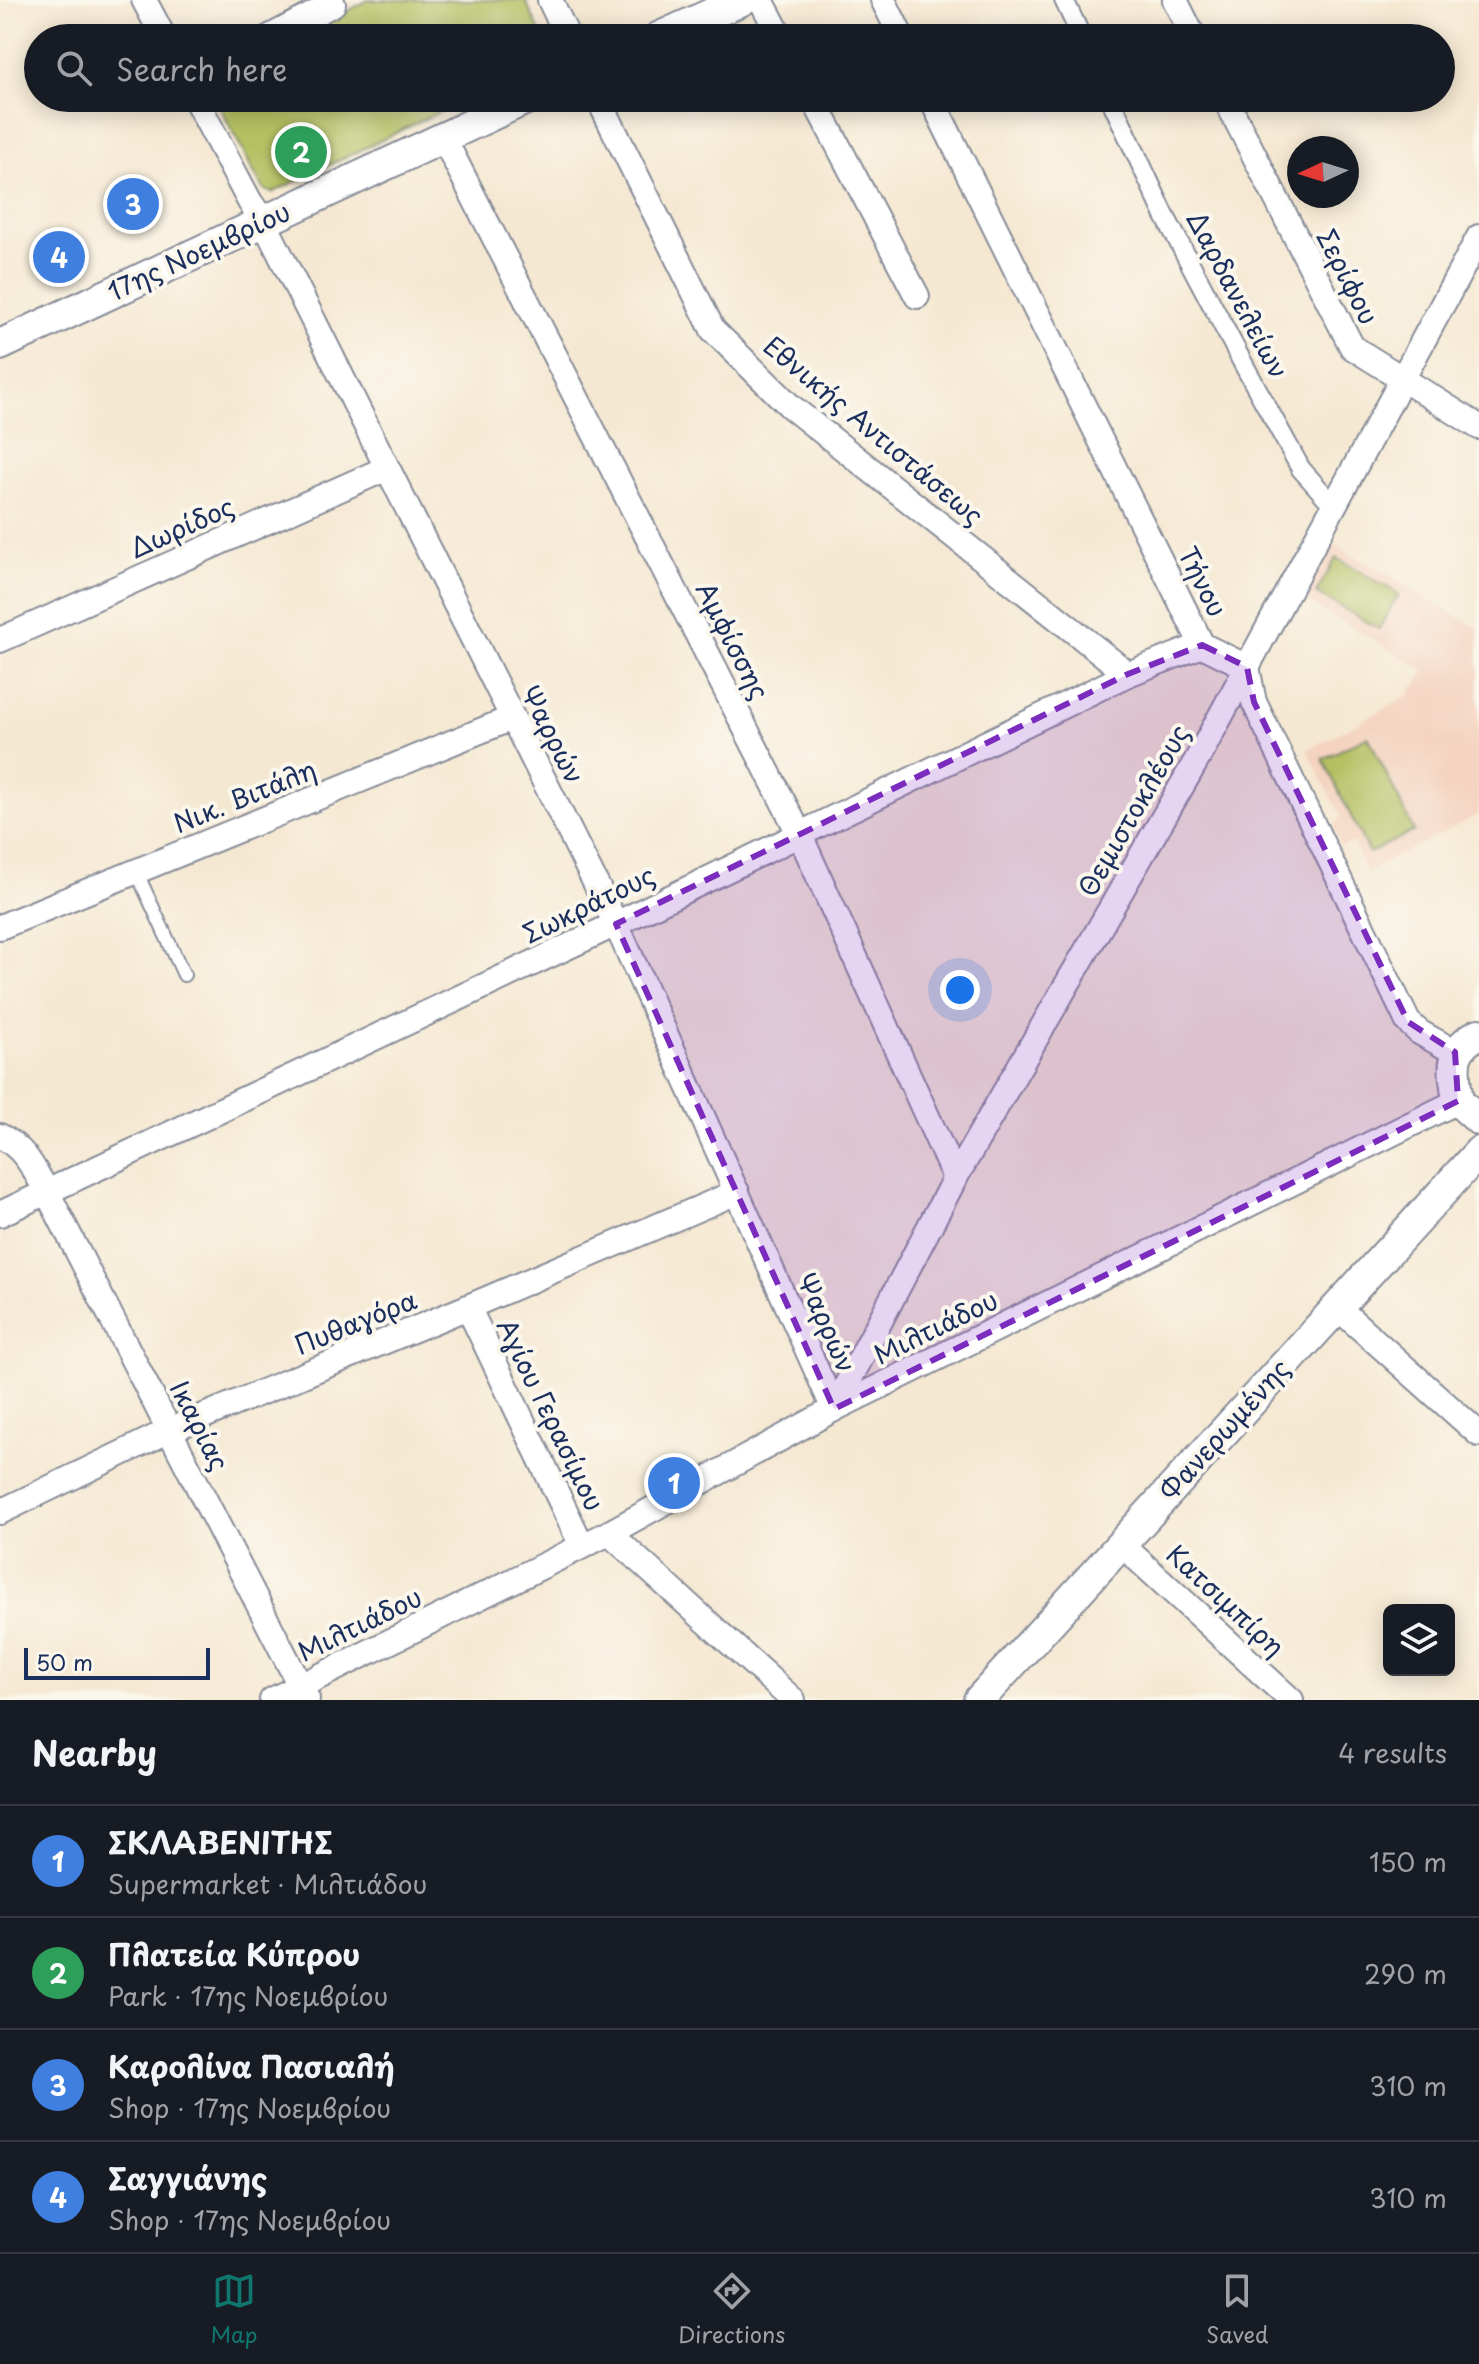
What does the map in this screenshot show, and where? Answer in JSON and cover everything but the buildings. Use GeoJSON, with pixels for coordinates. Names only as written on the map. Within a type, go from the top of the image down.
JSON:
{"type":"FeatureCollection","features":[{"type":"Feature","properties":{"kind":"street"},"geometry":{"type":"LineString","coordinates":[[144,0],[157,24]]}},
{"type":"Feature","properties":{"kind":"street"},"geometry":{"type":"LineString","coordinates":[[550,0],[561,24]]}},
{"type":"Feature","properties":{"kind":"street"},"geometry":{"type":"LineString","coordinates":[[689,24],[742,0]]}},
{"type":"Feature","properties":{"kind":"street"},"geometry":{"type":"LineString","coordinates":[[761,0],[774,24]]}},
{"type":"Feature","properties":{"kind":"street"},"geometry":{"type":"LineString","coordinates":[[883,0],[895,24]]}},
{"type":"Feature","properties":{"kind":"street"},"geometry":{"type":"LineString","coordinates":[[1064,0],[1075,24]]}},
{"type":"Feature","properties":{"kind":"street"},"geometry":{"type":"LineString","coordinates":[[1175,0],[1187,24]]}},
{"type":"Feature","properties":{"kind":"street"},"geometry":{"type":"LineString","coordinates":[[293,24],[334,1]]}},
{"type":"Feature","properties":{"kind":"street","name":"Ψαρρών"},"geometry":{"type":"LineString","coordinates":[[202,112],[250,202],[264,222],[616,924],[834,1409]]}},
{"type":"Feature","properties":{"kind":"street","name":"17ης Νοεμβρίου"},"geometry":{"type":"LineString","coordinates":[[0,345],[497,112]]}},
{"type":"Feature","properties":{"kind":"street","name":"Εθνικής Αντιστάσεως"},"geometry":{"type":"LineString","coordinates":[[605,112],[713,330],[790,406],[1128,674]]}},
{"type":"Feature","properties":{"kind":"street"},"geometry":{"type":"LineString","coordinates":[[820,112],[917,296]]}},
{"type":"Feature","properties":{"kind":"street","name":"Τήνου"},"geometry":{"type":"LineString","coordinates":[[938,112],[1202,645],[1247,667]]}},
{"type":"Feature","properties":{"kind":"street","name":"Δαρδανελείων"},"geometry":{"type":"LineString","coordinates":[[1117,112],[1165,216],[1301,469],[1334,506]]}},
{"type":"Feature","properties":{"kind":"street","name":"Σερίφου"},"geometry":{"type":"LineString","coordinates":[[1232,112],[1352,347],[1479,427]]}},
{"type":"Feature","properties":{"kind":"street","name":"Αμφίσσης"},"geometry":{"type":"LineString","coordinates":[[443,137],[799,833],[955,1178]]}},
{"type":"Feature","properties":{"kind":"street","name":"Θεμιστοκλέους"},"geometry":{"type":"LineString","coordinates":[[834,1409],[955,1178],[1199,756],[1479,237]]}},
{"type":"Feature","properties":{"kind":"street","name":"Δωρίδος"},"geometry":{"type":"LineString","coordinates":[[0,640],[387,468]]}},
{"type":"Feature","properties":{"kind":"street","name":"Σωκράτους"},"geometry":{"type":"LineString","coordinates":[[1,1211],[616,924],[1128,674],[1202,645]]}},
{"type":"Feature","properties":{"kind":"street"},"geometry":{"type":"LineString","coordinates":[[1247,667],[1254,702],[1408,1022],[1419,1032],[1467,1043],[1454,1072],[1474,1132]]}},
{"type":"Feature","properties":{"kind":"street","name":"Νικ. Βιτάλη"},"geometry":{"type":"LineString","coordinates":[[0,927],[512,718]]}},
{"type":"Feature","properties":{"kind":"street","name":"Φανερωμένης"},"geometry":{"type":"LineString","coordinates":[[979,1700],[1337,1307],[1474,1132]]}},
{"type":"Feature","properties":{"kind":"street","name":"Μιλτιάδου"},"geometry":{"type":"LineString","coordinates":[[272,1700],[303,1693],[609,1533],[834,1409],[1474,1132]]}},
{"type":"Feature","properties":{"kind":"street","name":"Ικαρίας"},"geometry":{"type":"LineString","coordinates":[[0,1136],[12,1141],[26,1155],[47,1192],[303,1693]]}},
{"type":"Feature","properties":{"kind":"street","name":"Πυθαγόρα"},"geometry":{"type":"LineString","coordinates":[[0,1512],[170,1430],[737,1192]]}},
{"type":"Feature","properties":{"kind":"street","name":"Αγίου Γερασίμου"},"geometry":{"type":"LineString","coordinates":[[468,1307],[582,1546]]}},
{"type":"Feature","properties":{"kind":"street"},"geometry":{"type":"LineString","coordinates":[[1337,1307],[1479,1434]]}},
{"type":"Feature","properties":{"kind":"street","name":"Αγίου Γερασίμου"},"geometry":{"type":"LineString","coordinates":[[609,1533],[793,1700]]}},
{"type":"Feature","properties":{"kind":"street","name":"Κατσιμπίρη"},"geometry":{"type":"LineString","coordinates":[[1121,1544],[1291,1700]]}},
{"type":"Feature","properties":{"kind":"lane"},"geometry":{"type":"LineString","coordinates":[[136,871],[184,975]]}},
{"type":"Feature","properties":{"kind":"highlighted area"},"geometry":{"type":"Polygon","coordinates":[[[1202,645],[1247,667],[1254,702],[1408,1022],[1455,1052],[1458,1101],[834,1409],[616,924],[1128,674],[1202,645]]]}},
{"type":"Feature","properties":{"kind":"shaded area"},"geometry":{"type":"Polygon","coordinates":[[[1327,540],[1479,629],[1479,814],[1366,873],[1353,842],[1341,846],[1333,827],[1341,816],[1307,750],[1408,696],[1426,671],[1298,596],[1327,540]]]}},
{"type":"Feature","properties":{"kind":"green space"},"geometry":{"type":"Polygon","coordinates":[[[368,0],[525,0],[536,24],[323,24],[368,0]]]}},
{"type":"Feature","properties":{"kind":"green space"},"geometry":{"type":"Polygon","coordinates":[[[222,112],[439,112],[272,193],[265,190],[222,112]]]}},
{"type":"Feature","properties":{"kind":"green space"},"geometry":{"type":"Polygon","coordinates":[[[1336,558],[1399,594],[1379,629],[1316,593],[1336,558]]]}},
{"type":"Feature","properties":{"kind":"green space"},"geometry":{"type":"Polygon","coordinates":[[[1368,736],[1414,831],[1369,853],[1323,759],[1368,736]]]}},
{"type":"Feature","properties":{"kind":"place","name":"Πλατεία Κύπρου"},"geometry":{"type":"Point","coordinates":[301,152]}},
{"type":"Feature","properties":{"kind":"place","name":"Καρολίνα Πασιαλή"},"geometry":{"type":"Point","coordinates":[133,204]}},
{"type":"Feature","properties":{"kind":"place","name":"Σαγγιάνης"},"geometry":{"type":"Point","coordinates":[59,257]}},
{"type":"Feature","properties":{"kind":"place","name":"ΣΚΛΑΒΕΝΙΤΗΣ"},"geometry":{"type":"Point","coordinates":[674,1483]}}]}
